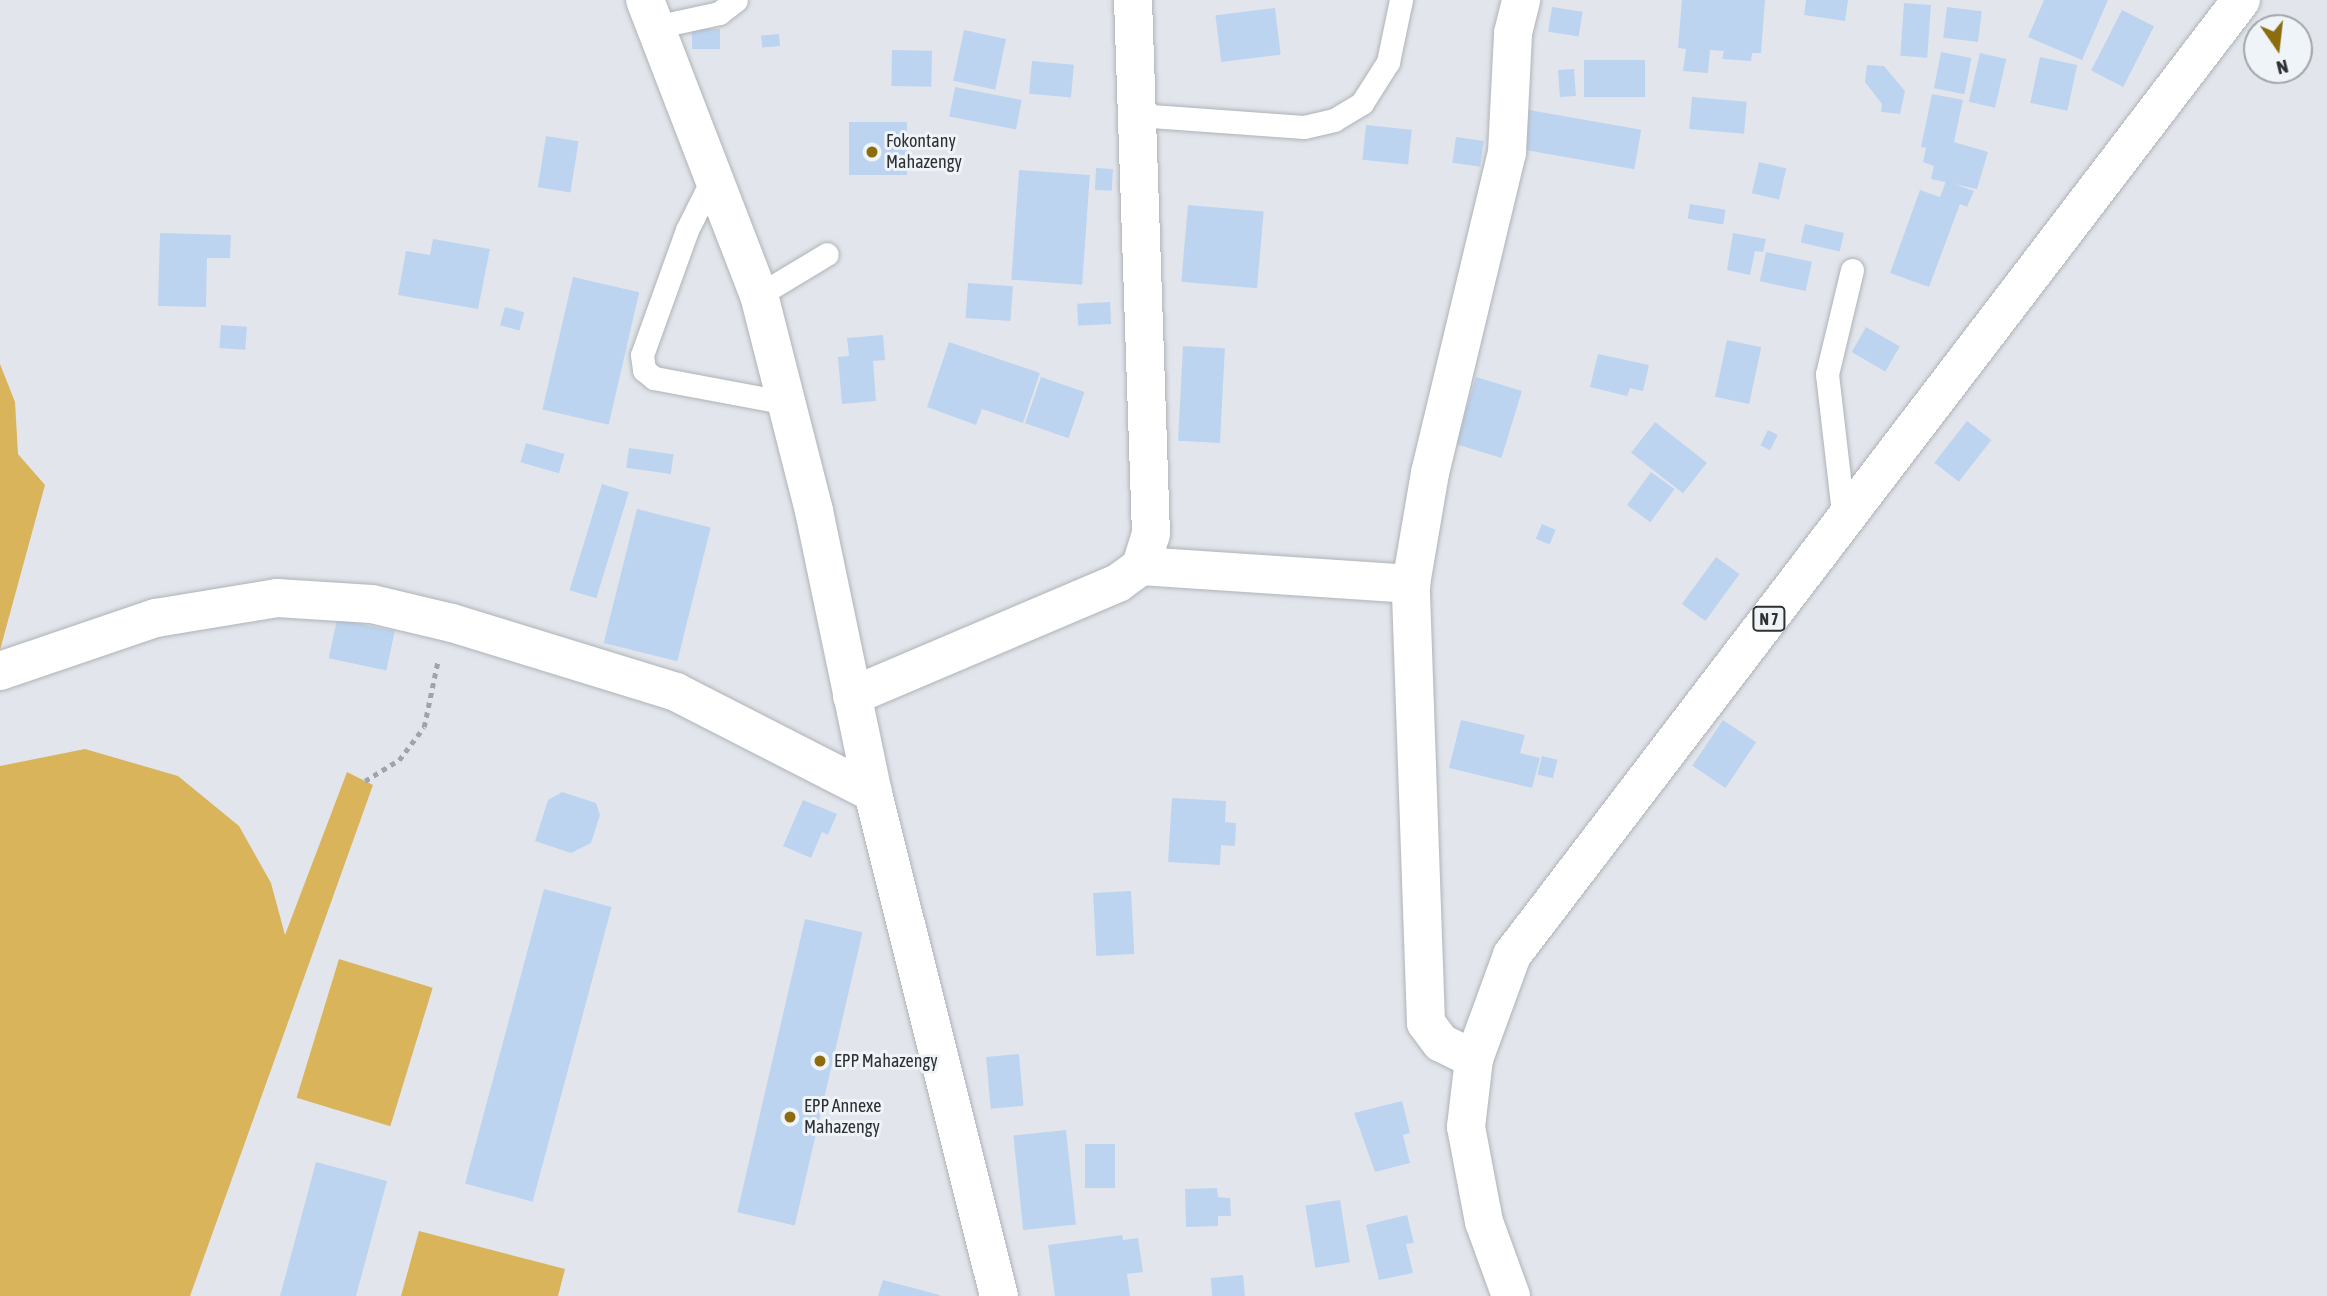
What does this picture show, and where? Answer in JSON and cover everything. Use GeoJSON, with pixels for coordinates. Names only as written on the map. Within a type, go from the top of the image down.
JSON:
{"type":"FeatureCollection","features":[{"type":"Feature","properties":{"kind":"street"},"geometry":{"type":"LineString","coordinates":[[852,696],[1118,583],[1141,566],[1151,534],[1148,326],[1133,0]]}},
{"type":"Feature","properties":{"kind":"street"},"geometry":{"type":"LineString","coordinates":[[1474,1059],[1441,1043],[1426,1023],[1411,584],[1430,472],[1507,153],[1513,33],[1521,0]]}},
{"type":"Feature","properties":{"kind":"street","name":"N 7"},"geometry":{"type":"LineString","coordinates":[[1511,1296],[1484,1222],[1466,1127],[1474,1059],[1511,955],[2241,0]]}},
{"type":"Feature","properties":{"kind":"street"},"geometry":{"type":"LineString","coordinates":[[650,13],[759,295],[788,403],[873,793],[999,1296]]}},
{"type":"Feature","properties":{"kind":"street"},"geometry":{"type":"LineString","coordinates":[[1141,566],[1411,584]]}},
{"type":"Feature","properties":{"kind":"street"},"geometry":{"type":"LineString","coordinates":[[0,671],[156,618],[277,598],[372,604],[452,623],[676,692],[873,793]]}},
{"type":"Feature","properties":{"kind":"lane"},"geometry":{"type":"LineString","coordinates":[[650,13],[719,13],[736,0]]}},
{"type":"Feature","properties":{"kind":"lane"},"geometry":{"type":"LineString","coordinates":[[1137,115],[1304,127],[1334,120],[1362,103],[1388,62],[1401,0]]}},
{"type":"Feature","properties":{"kind":"lane"},"geometry":{"type":"LineString","coordinates":[[713,178],[687,230],[642,355],[644,370],[654,378],[788,403]]}},
{"type":"Feature","properties":{"kind":"lane"},"geometry":{"type":"LineString","coordinates":[[759,295],[827,254]]}},
{"type":"Feature","properties":{"kind":"lane"},"geometry":{"type":"LineString","coordinates":[[1844,521],[1826,374],[1852,270]]}},
{"type":"Feature","properties":{"kind":"path"},"geometry":{"type":"LineString","coordinates":[[365,781],[399,760],[424,727],[442,641],[452,623]]}},
{"type":"Feature","properties":{"kind":"shaded area"},"geometry":{"type":"Polygon","coordinates":[[[0,364],[15,402],[18,454],[45,485],[0,650],[0,364]]]}},
{"type":"Feature","properties":{"kind":"shaded area"},"geometry":{"type":"Polygon","coordinates":[[[85,749],[178,776],[239,826],[271,883],[285,935],[347,772],[373,785],[190,1296],[0,1296],[0,766],[85,749]]]}},
{"type":"Feature","properties":{"kind":"shaded area"},"geometry":{"type":"Polygon","coordinates":[[[339,959],[433,988],[390,1126],[297,1098],[339,959]]]}},
{"type":"Feature","properties":{"kind":"shaded area"},"geometry":{"type":"Polygon","coordinates":[[[419,1231],[565,1269],[558,1296],[401,1296],[419,1231]]]}},
{"type":"Feature","properties":{"kind":"building"},"geometry":{"type":"Polygon","coordinates":[[[1682,0],[1765,0],[1761,53],[1752,53],[1751,61],[1722,59],[1724,51],[1710,50],[1708,73],[1683,71],[1686,49],[1678,48],[1682,0]]]}},
{"type":"Feature","properties":{"kind":"building"},"geometry":{"type":"Polygon","coordinates":[[[1806,0],[1848,0],[1845,21],[1804,15],[1806,0]]]}},
{"type":"Feature","properties":{"kind":"building"},"geometry":{"type":"Polygon","coordinates":[[[2044,0],[2108,0],[2082,60],[2028,37],[2044,0]]]}},
{"type":"Feature","properties":{"kind":"building"},"geometry":{"type":"Polygon","coordinates":[[[1904,3],[1931,5],[1927,58],[1900,56],[1904,3]]]}},
{"type":"Feature","properties":{"kind":"building"},"geometry":{"type":"Polygon","coordinates":[[[1552,7],[1583,12],[1579,37],[1548,32],[1552,7]]]}},
{"type":"Feature","properties":{"kind":"building"},"geometry":{"type":"Polygon","coordinates":[[[1947,7],[1982,11],[1978,42],[1943,38],[1947,7]]]}},
{"type":"Feature","properties":{"kind":"building"},"geometry":{"type":"Polygon","coordinates":[[[1275,8],[1281,55],[1221,62],[1215,15],[1275,8]]]}},
{"type":"Feature","properties":{"kind":"building"},"geometry":{"type":"Polygon","coordinates":[[[2122,10],[2154,26],[2123,87],[2091,71],[2122,10]]]}},
{"type":"Feature","properties":{"kind":"building"},"geometry":{"type":"Polygon","coordinates":[[[692,29],[720,29],[720,49],[692,49],[692,29]]]}},
{"type":"Feature","properties":{"kind":"building"},"geometry":{"type":"Polygon","coordinates":[[[964,30],[1006,39],[995,90],[953,81],[964,30]]]}},
{"type":"Feature","properties":{"kind":"building"},"geometry":{"type":"Polygon","coordinates":[[[779,34],[780,46],[762,48],[761,36],[779,34]]]}},
{"type":"Feature","properties":{"kind":"building"},"geometry":{"type":"Polygon","coordinates":[[[892,50],[932,51],[931,87],[891,86],[892,50]]]}},
{"type":"Feature","properties":{"kind":"building"},"geometry":{"type":"Polygon","coordinates":[[[1941,52],[1971,58],[1964,94],[1934,88],[1941,52]]]}},
{"type":"Feature","properties":{"kind":"building"},"geometry":{"type":"Polygon","coordinates":[[[1980,53],[2006,59],[1995,108],[1969,102],[1980,53]]]}},
{"type":"Feature","properties":{"kind":"building"},"geometry":{"type":"Polygon","coordinates":[[[2040,57],[2077,65],[2067,111],[2030,103],[2040,57]]]}},
{"type":"Feature","properties":{"kind":"building"},"geometry":{"type":"Polygon","coordinates":[[[1584,60],[1645,60],[1645,97],[1584,97],[1584,60]]]}},
{"type":"Feature","properties":{"kind":"building"},"geometry":{"type":"Polygon","coordinates":[[[1032,61],[1074,65],[1071,98],[1029,94],[1032,61]]]}},
{"type":"Feature","properties":{"kind":"building"},"geometry":{"type":"Polygon","coordinates":[[[1867,65],[1884,66],[1905,91],[1900,114],[1881,112],[1882,104],[1865,82],[1867,65]]]}},
{"type":"Feature","properties":{"kind":"building"},"geometry":{"type":"Polygon","coordinates":[[[1574,69],[1576,96],[1560,97],[1558,70],[1574,69]]]}},
{"type":"Feature","properties":{"kind":"building"},"geometry":{"type":"Polygon","coordinates":[[[955,87],[1022,100],[1016,129],[949,116],[955,87]]]}},
{"type":"Feature","properties":{"kind":"building"},"geometry":{"type":"Polygon","coordinates":[[[1932,94],[1963,100],[1954,142],[1988,152],[1977,189],[1931,179],[1934,166],[1923,162],[1926,148],[1921,147],[1932,94]]]}},
{"type":"Feature","properties":{"kind":"building"},"geometry":{"type":"Polygon","coordinates":[[[1692,97],[1747,102],[1744,134],[1689,129],[1692,97]]]}},
{"type":"Feature","properties":{"kind":"building"},"geometry":{"type":"Polygon","coordinates":[[[1529,110],[1641,130],[1634,169],[1522,149],[1529,110]]]}},
{"type":"Feature","properties":{"kind":"building"},"geometry":{"type":"Polygon","coordinates":[[[849,122],[907,122],[907,175],[849,175],[849,122]]]}},
{"type":"Feature","properties":{"kind":"building"},"geometry":{"type":"Polygon","coordinates":[[[1366,125],[1412,130],[1408,165],[1362,160],[1366,125]]]}},
{"type":"Feature","properties":{"kind":"building"},"geometry":{"type":"Polygon","coordinates":[[[546,136],[579,141],[570,193],[538,187],[546,136]]]}},
{"type":"Feature","properties":{"kind":"building"},"geometry":{"type":"Polygon","coordinates":[[[1456,137],[1484,141],[1480,167],[1452,163],[1456,137]]]}},
{"type":"Feature","properties":{"kind":"building"},"geometry":{"type":"Polygon","coordinates":[[[1759,162],[1786,168],[1779,199],[1752,193],[1759,162]]]}},
{"type":"Feature","properties":{"kind":"building"},"geometry":{"type":"Polygon","coordinates":[[[1096,168],[1113,169],[1112,191],[1095,190],[1096,168]]]}},
{"type":"Feature","properties":{"kind":"building"},"geometry":{"type":"Polygon","coordinates":[[[1019,170],[1090,175],[1082,285],[1011,280],[1019,170]]]}},
{"type":"Feature","properties":{"kind":"building"},"geometry":{"type":"Polygon","coordinates":[[[1946,181],[1974,191],[1967,207],[1960,204],[1929,287],[1890,273],[1920,190],[1940,197],[1946,181]]]}},
{"type":"Feature","properties":{"kind":"building"},"geometry":{"type":"Polygon","coordinates":[[[1690,204],[1726,210],[1723,224],[1688,219],[1690,204]]]}},
{"type":"Feature","properties":{"kind":"building"},"geometry":{"type":"Polygon","coordinates":[[[1188,205],[1264,212],[1257,288],[1181,282],[1188,205]]]}},
{"type":"Feature","properties":{"kind":"building"},"geometry":{"type":"Polygon","coordinates":[[[1805,224],[1844,233],[1840,252],[1801,243],[1805,224]]]}},
{"type":"Feature","properties":{"kind":"building"},"geometry":{"type":"Polygon","coordinates":[[[160,233],[231,235],[230,258],[207,258],[206,307],[158,306],[160,233]]]}},
{"type":"Feature","properties":{"kind":"building"},"geometry":{"type":"Polygon","coordinates":[[[1733,233],[1766,239],[1763,252],[1755,251],[1750,275],[1727,270],[1733,233]]]}},
{"type":"Feature","properties":{"kind":"building"},"geometry":{"type":"Polygon","coordinates":[[[433,239],[490,249],[478,309],[398,295],[406,251],[430,255],[433,239]]]}},
{"type":"Feature","properties":{"kind":"building"},"geometry":{"type":"Polygon","coordinates":[[[1766,252],[1812,262],[1806,291],[1760,281],[1766,252]]]}},
{"type":"Feature","properties":{"kind":"building"},"geometry":{"type":"Polygon","coordinates":[[[573,277],[639,292],[609,425],[542,410],[573,277]]]}},
{"type":"Feature","properties":{"kind":"building"},"geometry":{"type":"Polygon","coordinates":[[[968,283],[1013,286],[1010,321],[966,318],[968,283]]]}},
{"type":"Feature","properties":{"kind":"building"},"geometry":{"type":"Polygon","coordinates":[[[1110,302],[1111,324],[1078,326],[1077,304],[1110,302]]]}},
{"type":"Feature","properties":{"kind":"building"},"geometry":{"type":"Polygon","coordinates":[[[505,307],[524,312],[519,331],[500,325],[505,307]]]}},
{"type":"Feature","properties":{"kind":"building"},"geometry":{"type":"Polygon","coordinates":[[[221,325],[247,327],[245,350],[219,348],[221,325]]]}},
{"type":"Feature","properties":{"kind":"building"},"geometry":{"type":"Polygon","coordinates":[[[1866,327],[1900,346],[1885,372],[1852,352],[1866,327]]]}},
{"type":"Feature","properties":{"kind":"building"},"geometry":{"type":"Polygon","coordinates":[[[883,335],[885,360],[873,361],[876,401],[842,404],[838,357],[849,356],[847,338],[883,335]]]}},
{"type":"Feature","properties":{"kind":"building"},"geometry":{"type":"Polygon","coordinates":[[[1727,340],[1761,347],[1749,404],[1715,397],[1727,340]]]}},
{"type":"Feature","properties":{"kind":"building"},"geometry":{"type":"Polygon","coordinates":[[[949,342],[1040,373],[1023,423],[982,409],[976,425],[927,407],[949,342]]]}},
{"type":"Feature","properties":{"kind":"building"},"geometry":{"type":"Polygon","coordinates":[[[1183,346],[1225,348],[1220,443],[1178,441],[1183,346]]]}},
{"type":"Feature","properties":{"kind":"building"},"geometry":{"type":"Polygon","coordinates":[[[1598,354],[1649,365],[1643,391],[1630,388],[1627,396],[1590,387],[1598,354]]]}},
{"type":"Feature","properties":{"kind":"building"},"geometry":{"type":"Polygon","coordinates":[[[1041,377],[1084,392],[1069,438],[1025,423],[1041,377]]]}},
{"type":"Feature","properties":{"kind":"building"},"geometry":{"type":"Polygon","coordinates":[[[1476,377],[1522,391],[1501,458],[1456,444],[1476,377]]]}},
{"type":"Feature","properties":{"kind":"building"},"geometry":{"type":"Polygon","coordinates":[[[1967,421],[1991,440],[1959,482],[1934,463],[1967,421]]]}},
{"type":"Feature","properties":{"kind":"building"},"geometry":{"type":"Polygon","coordinates":[[[1655,422],[1707,463],[1683,493],[1631,453],[1655,422]]]}},
{"type":"Feature","properties":{"kind":"building"},"geometry":{"type":"Polygon","coordinates":[[[1768,430],[1778,435],[1770,450],[1760,445],[1768,430]]]}},
{"type":"Feature","properties":{"kind":"building"},"geometry":{"type":"Polygon","coordinates":[[[526,443],[564,454],[559,473],[520,462],[526,443]]]}},
{"type":"Feature","properties":{"kind":"building"},"geometry":{"type":"Polygon","coordinates":[[[629,448],[674,454],[671,474],[626,468],[629,448]]]}},
{"type":"Feature","properties":{"kind":"building"},"geometry":{"type":"Polygon","coordinates":[[[1651,472],[1674,489],[1650,522],[1627,505],[1651,472]]]}},
{"type":"Feature","properties":{"kind":"building"},"geometry":{"type":"Polygon","coordinates":[[[602,484],[629,492],[596,598],[570,590],[602,484]]]}},
{"type":"Feature","properties":{"kind":"building"},"geometry":{"type":"Polygon","coordinates":[[[637,509],[711,527],[677,661],[604,643],[637,509]]]}},
{"type":"Feature","properties":{"kind":"building"},"geometry":{"type":"Polygon","coordinates":[[[1542,524],[1556,530],[1550,545],[1536,539],[1542,524]]]}},
{"type":"Feature","properties":{"kind":"building"},"geometry":{"type":"Polygon","coordinates":[[[1716,557],[1739,574],[1705,621],[1682,604],[1716,557]]]}},
{"type":"Feature","properties":{"kind":"building"},"geometry":{"type":"Polygon","coordinates":[[[337,619],[395,631],[386,670],[329,658],[337,619]]]}},
{"type":"Feature","properties":{"kind":"building"},"geometry":{"type":"Polygon","coordinates":[[[1461,720],[1525,735],[1520,753],[1540,758],[1532,788],[1449,768],[1461,720]]]}},
{"type":"Feature","properties":{"kind":"building"},"geometry":{"type":"Polygon","coordinates":[[[1723,720],[1756,742],[1725,788],[1692,766],[1723,720]]]}},
{"type":"Feature","properties":{"kind":"building"},"geometry":{"type":"Polygon","coordinates":[[[1542,756],[1558,760],[1553,778],[1537,774],[1542,756]]]}},
{"type":"Feature","properties":{"kind":"building"},"geometry":{"type":"Polygon","coordinates":[[[562,792],[596,803],[600,815],[591,843],[571,853],[535,841],[548,800],[562,792]]]}},
{"type":"Feature","properties":{"kind":"building"},"geometry":{"type":"Polygon","coordinates":[[[1172,798],[1226,801],[1225,822],[1236,823],[1235,846],[1221,845],[1220,865],[1168,862],[1172,798]]]}},
{"type":"Feature","properties":{"kind":"building"},"geometry":{"type":"Polygon","coordinates":[[[803,800],[837,814],[828,835],[822,832],[811,858],[783,846],[803,800]]]}},
{"type":"Feature","properties":{"kind":"building"},"geometry":{"type":"Polygon","coordinates":[[[544,889],[612,907],[533,1202],[465,1184],[544,889]]]}},
{"type":"Feature","properties":{"kind":"building"},"geometry":{"type":"Polygon","coordinates":[[[1131,891],[1134,954],[1096,956],[1093,893],[1131,891]]]}},
{"type":"Feature","properties":{"kind":"building"},"geometry":{"type":"Polygon","coordinates":[[[805,919],[862,932],[795,1226],[737,1212],[805,919]]]}},
{"type":"Feature","properties":{"kind":"building"},"geometry":{"type":"Polygon","coordinates":[[[1019,1054],[1024,1106],[991,1109],[986,1057],[1019,1054]]]}},
{"type":"Feature","properties":{"kind":"building"},"geometry":{"type":"Polygon","coordinates":[[[1402,1101],[1410,1133],[1403,1135],[1410,1163],[1375,1172],[1354,1113],[1402,1101]]]}},
{"type":"Feature","properties":{"kind":"building"},"geometry":{"type":"Polygon","coordinates":[[[1066,1130],[1076,1224],[1023,1230],[1013,1136],[1066,1130]]]}},
{"type":"Feature","properties":{"kind":"building"},"geometry":{"type":"Polygon","coordinates":[[[1085,1144],[1115,1144],[1115,1188],[1085,1188],[1085,1144]]]}},
{"type":"Feature","properties":{"kind":"building"},"geometry":{"type":"Polygon","coordinates":[[[316,1162],[387,1181],[356,1296],[280,1296],[316,1162]]]}},
{"type":"Feature","properties":{"kind":"building"},"geometry":{"type":"Polygon","coordinates":[[[1217,1188],[1218,1197],[1230,1198],[1231,1216],[1218,1216],[1218,1226],[1186,1227],[1185,1189],[1217,1188]]]}},
{"type":"Feature","properties":{"kind":"building"},"geometry":{"type":"Polygon","coordinates":[[[1340,1200],[1350,1262],[1315,1268],[1305,1205],[1340,1200]]]}},
{"type":"Feature","properties":{"kind":"building"},"geometry":{"type":"Polygon","coordinates":[[[1407,1215],[1414,1243],[1406,1244],[1413,1273],[1379,1280],[1366,1225],[1407,1215]]]}},
{"type":"Feature","properties":{"kind":"building"},"geometry":{"type":"Polygon","coordinates":[[[1122,1235],[1123,1240],[1138,1238],[1143,1272],[1127,1274],[1130,1296],[1055,1296],[1048,1245],[1122,1235]]]}},
{"type":"Feature","properties":{"kind":"building"},"geometry":{"type":"Polygon","coordinates":[[[1243,1275],[1245,1296],[1212,1296],[1211,1278],[1243,1275]]]}},
{"type":"Feature","properties":{"kind":"building"},"geometry":{"type":"Polygon","coordinates":[[[883,1280],[940,1295],[940,1296],[878,1296],[883,1280]]]}},
{"type":"Feature","properties":{"kind":"place","name":"Fokontany Mahazengy"},"geometry":{"type":"Point","coordinates":[872,152]}},
{"type":"Feature","properties":{"kind":"place","name":"EPP Mahazengy"},"geometry":{"type":"Point","coordinates":[820,1061]}},
{"type":"Feature","properties":{"kind":"place","name":"EPP Annexe Mahazengy"},"geometry":{"type":"Point","coordinates":[790,1117]}}]}
